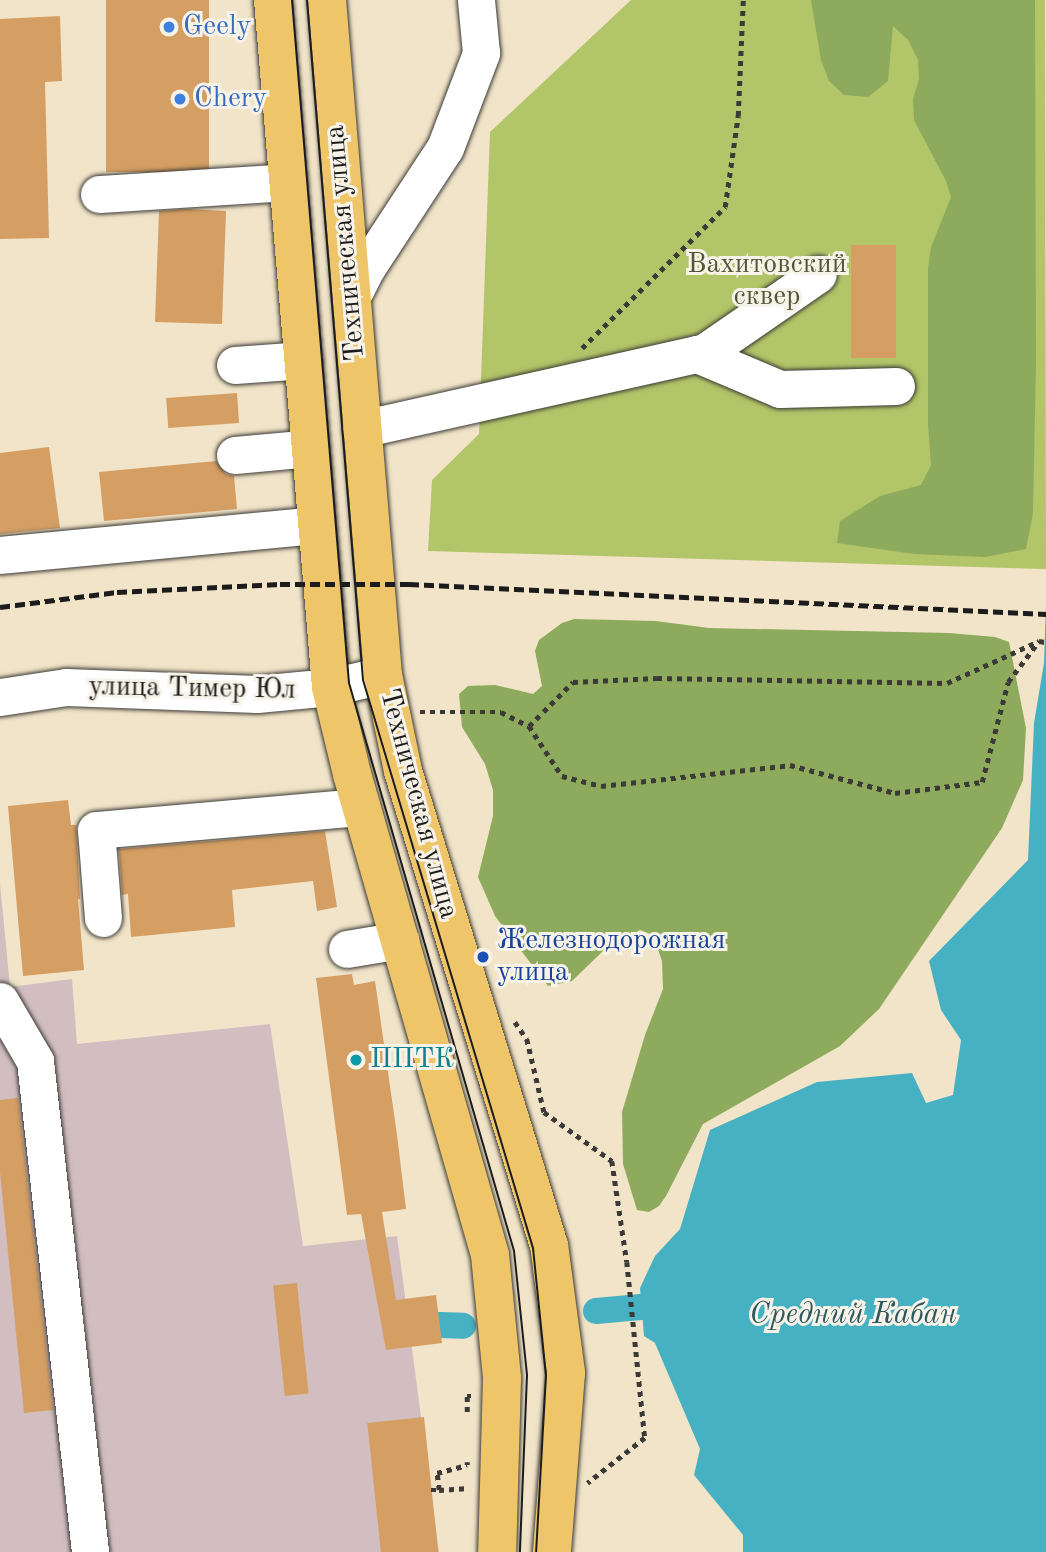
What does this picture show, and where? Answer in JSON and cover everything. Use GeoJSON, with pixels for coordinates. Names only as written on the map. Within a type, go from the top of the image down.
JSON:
{"type":"FeatureCollection","features":[{"type":"Feature","properties":{"kind":"main road","name":"Техническая улица"},"geometry":{"type":"LineString","coordinates":[[273,0],[331,687],[362,807],[490,1255],[489,1386],[497,1552]]}},
{"type":"Feature","properties":{"kind":"main road","name":"Техническая улица"},"geometry":{"type":"LineString","coordinates":[[327,0],[383,675],[403,771],[549,1245],[566,1373],[552,1552]]}},
{"type":"Feature","properties":{"kind":"street"},"geometry":{"type":"LineString","coordinates":[[351,298],[445,148],[481,53],[476,0]]}},
{"type":"Feature","properties":{"kind":"street"},"geometry":{"type":"LineString","coordinates":[[99,194],[289,182]]}},
{"type":"Feature","properties":{"kind":"street"},"geometry":{"type":"LineString","coordinates":[[362,429],[705,352],[818,274]]}},
{"type":"Feature","properties":{"kind":"street"},"geometry":{"type":"LineString","coordinates":[[697,354],[780,389],[896,386]]}},
{"type":"Feature","properties":{"kind":"street"},"geometry":{"type":"LineString","coordinates":[[234,365],[304,360]]}},
{"type":"Feature","properties":{"kind":"street"},"geometry":{"type":"LineString","coordinates":[[235,455],[310,448]]}},
{"type":"Feature","properties":{"kind":"street"},"geometry":{"type":"LineString","coordinates":[[0,555],[316,525]]}},
{"type":"Feature","properties":{"kind":"street","name":"улица Тимер Юл"},"geometry":{"type":"LineString","coordinates":[[0,697],[66,687],[257,694],[331,687],[383,675]]}},
{"type":"Feature","properties":{"kind":"street"},"geometry":{"type":"LineString","coordinates":[[103,918],[96,830],[362,807]]}},
{"type":"Feature","properties":{"kind":"street"},"geometry":{"type":"LineString","coordinates":[[347,949],[400,940]]}},
{"type":"Feature","properties":{"kind":"street"},"geometry":{"type":"LineString","coordinates":[[0,1001],[35,1061],[90,1552]]}},
{"type":"Feature","properties":{"kind":"path"},"geometry":{"type":"LineString","coordinates":[[579,351],[724,207],[738,116],[743,0]]}},
{"type":"Feature","properties":{"kind":"path"},"geometry":{"type":"LineString","coordinates":[[419,712],[502,712],[529,726],[562,776],[601,786],[790,765],[895,793],[982,782],[1008,682],[1039,641]]}},
{"type":"Feature","properties":{"kind":"path"},"geometry":{"type":"LineString","coordinates":[[529,726],[573,682],[657,678],[947,683],[1039,641],[1046,642]]}},
{"type":"Feature","properties":{"kind":"path"},"geometry":{"type":"LineString","coordinates":[[511,1017],[527,1039],[547,1124]]}},
{"type":"Feature","properties":{"kind":"path"},"geometry":{"type":"LineString","coordinates":[[544,1111],[612,1161],[627,1262],[645,1438],[582,1488]]}},
{"type":"Feature","properties":{"kind":"path"},"geometry":{"type":"LineString","coordinates":[[467,1424],[467,1396],[489,1386]]}},
{"type":"Feature","properties":{"kind":"path"},"geometry":{"type":"LineString","coordinates":[[439,1490],[437,1473],[467,1465],[467,1451]]}},
{"type":"Feature","properties":{"kind":"path"},"geometry":{"type":"LineString","coordinates":[[432,1490],[480,1488]]}},
{"type":"Feature","properties":{"kind":"shaded area"},"geometry":{"type":"Polygon","coordinates":[[[0,884],[10,987],[72,979],[77,1044],[270,1024],[303,1246],[397,1236],[439,1552],[0,1552],[0,884]]]}},
{"type":"Feature","properties":{"kind":"green space","name":"Вахитовский сквер"},"geometry":{"type":"Polygon","coordinates":[[[631,0],[1045,0],[1046,569],[428,551],[432,480],[479,434],[490,132],[631,0]]]}},
{"type":"Feature","properties":{"kind":"green space"},"geometry":{"type":"Polygon","coordinates":[[[811,0],[1035,0],[1036,363],[1033,513],[1026,549],[985,557],[914,554],[837,543],[840,521],[880,496],[921,485],[931,465],[928,424],[928,268],[931,247],[951,197],[946,181],[914,120],[913,99],[919,79],[918,60],[908,40],[893,26],[888,81],[868,97],[844,95],[829,81],[821,60],[811,0]]]}},
{"type":"Feature","properties":{"kind":"green space"},"geometry":{"type":"Polygon","coordinates":[[[574,619],[656,621],[709,628],[949,633],[995,637],[1009,642],[1026,728],[1023,780],[1002,828],[879,1009],[840,1046],[703,1124],[666,1196],[659,1206],[649,1212],[637,1210],[623,1164],[622,1112],[645,1035],[663,989],[662,961],[653,935],[640,930],[605,949],[572,981],[548,986],[495,916],[478,877],[493,816],[493,790],[485,764],[462,727],[459,694],[468,686],[495,685],[533,694],[542,686],[535,651],[539,640],[562,623],[574,619]]]}},
{"type":"Feature","properties":{"kind":"water","name":"Средний Кабан"},"geometry":{"type":"Polygon","coordinates":[[[1046,603],[1046,1552],[743,1552],[743,1535],[694,1475],[700,1449],[655,1343],[644,1336],[640,1288],[655,1256],[680,1229],[710,1130],[817,1082],[912,1073],[926,1103],[953,1095],[961,1040],[941,1010],[929,961],[1028,860],[1034,723],[1044,663],[1046,603]]]}},
{"type":"Feature","properties":{"kind":"building"},"geometry":{"type":"Polygon","coordinates":[[[106,0],[209,0],[209,172],[106,172],[106,0]]]}},
{"type":"Feature","properties":{"kind":"building"},"geometry":{"type":"Polygon","coordinates":[[[60,16],[62,81],[45,82],[49,238],[0,239],[0,19],[60,16]]]}},
{"type":"Feature","properties":{"kind":"building"},"geometry":{"type":"Polygon","coordinates":[[[159,211],[226,211],[222,324],[155,322],[159,211]]]}},
{"type":"Feature","properties":{"kind":"building"},"geometry":{"type":"Polygon","coordinates":[[[851,245],[896,245],[896,358],[851,358],[851,245]]]}},
{"type":"Feature","properties":{"kind":"building"},"geometry":{"type":"Polygon","coordinates":[[[237,393],[239,423],[168,428],[166,398],[237,393]]]}},
{"type":"Feature","properties":{"kind":"building"},"geometry":{"type":"Polygon","coordinates":[[[49,447],[60,528],[0,534],[0,453],[49,447]]]}},
{"type":"Feature","properties":{"kind":"building"},"geometry":{"type":"Polygon","coordinates":[[[216,461],[226,474],[234,476],[237,509],[104,521],[99,472],[216,461]]]}},
{"type":"Feature","properties":{"kind":"building"},"geometry":{"type":"Polygon","coordinates":[[[68,800],[71,825],[76,825],[84,970],[23,976],[8,806],[68,800]]]}},
{"type":"Feature","properties":{"kind":"building"},"geometry":{"type":"Polygon","coordinates":[[[325,831],[337,907],[317,911],[313,881],[232,890],[235,927],[131,937],[128,894],[122,895],[119,849],[325,831]]]}},
{"type":"Feature","properties":{"kind":"building","name":"ППТК"},"geometry":{"type":"Polygon","coordinates":[[[352,974],[354,985],[375,981],[397,1135],[406,1209],[382,1212],[396,1300],[436,1295],[442,1343],[386,1350],[361,1214],[347,1215],[316,978],[352,974]]]}},
{"type":"Feature","properties":{"kind":"building"},"geometry":{"type":"Polygon","coordinates":[[[18,1098],[53,1410],[24,1413],[0,1172],[0,1100],[18,1098]]]}},
{"type":"Feature","properties":{"kind":"building"},"geometry":{"type":"Polygon","coordinates":[[[297,1283],[309,1393],[285,1396],[273,1286],[297,1283]]]}},
{"type":"Feature","properties":{"kind":"building"},"geometry":{"type":"Polygon","coordinates":[[[424,1417],[438,1552],[381,1552],[367,1423],[424,1417]]]}},
{"type":"Feature","properties":{"kind":"waterway"},"geometry":{"type":"LineString","coordinates":[[596,1311],[641,1307]]}},
{"type":"Feature","properties":{"kind":"waterway"},"geometry":{"type":"LineString","coordinates":[[440,1325],[463,1326]]}},
{"type":"Feature","properties":{"kind":"tram line"},"geometry":{"type":"LineString","coordinates":[[292,0],[349,683],[514,1251],[527,1375],[520,1552]]}},
{"type":"Feature","properties":{"kind":"tram line"},"geometry":{"type":"LineString","coordinates":[[307,0],[363,680],[533,1248],[546,1375],[536,1552]]}},
{"type":"Feature","properties":{"kind":"railway"},"geometry":{"type":"LineString","coordinates":[[0,607],[117,592],[280,584],[409,584],[1046,614]]}},
{"type":"Feature","properties":{"kind":"place","name":"Geely"},"geometry":{"type":"Point","coordinates":[169,27]}},
{"type":"Feature","properties":{"kind":"place","name":"Chery"},"geometry":{"type":"Point","coordinates":[180,99]}},
{"type":"Feature","properties":{"kind":"place","name":"Железнодорожная улица"},"geometry":{"type":"Point","coordinates":[483,957]}},
{"type":"Feature","properties":{"kind":"place","name":"ППТК"},"geometry":{"type":"Point","coordinates":[356,1060]}}]}
